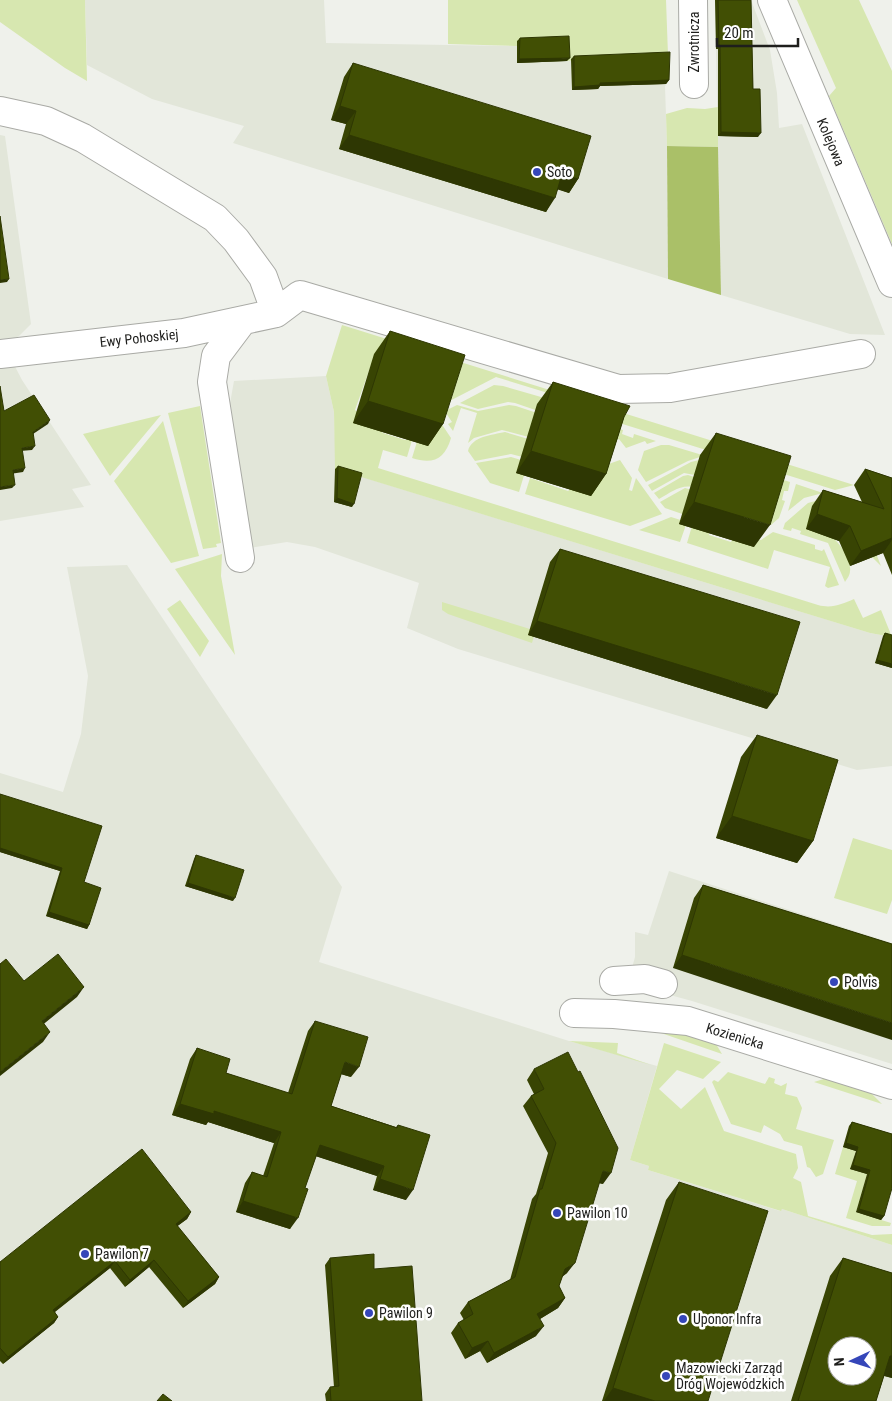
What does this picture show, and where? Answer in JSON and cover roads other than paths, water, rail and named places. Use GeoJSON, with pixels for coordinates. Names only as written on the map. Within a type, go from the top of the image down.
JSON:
{"type":"FeatureCollection","features":[{"type":"Feature","properties":{"kind":"street","name":"Zwrotnicza"},"geometry":{"type":"LineString","coordinates":[[694,0],[694,84]]}},
{"type":"Feature","properties":{"kind":"street","name":"Kolejowa"},"geometry":{"type":"LineString","coordinates":[[772,0],[892,283]]}},
{"type":"Feature","properties":{"kind":"street"},"geometry":{"type":"LineString","coordinates":[[0,111],[46,121],[83,138],[215,218],[236,240],[263,277],[276,313],[300,295],[618,389],[670,388],[861,354]]}},
{"type":"Feature","properties":{"kind":"street","name":"Ewy Pohoskiej"},"geometry":{"type":"LineString","coordinates":[[4,354],[184,333],[276,313]]}},
{"type":"Feature","properties":{"kind":"street"},"geometry":{"type":"LineString","coordinates":[[240,558],[212,382],[216,356],[243,320]]}},
{"type":"Feature","properties":{"kind":"street"},"geometry":{"type":"LineString","coordinates":[[614,981],[645,979],[663,984]]}},
{"type":"Feature","properties":{"kind":"street","name":"Kozienicka"},"geometry":{"type":"LineString","coordinates":[[574,1013],[614,1014],[688,1021],[892,1085]]}},
{"type":"Feature","properties":{"kind":"place","name":"Soto"},"geometry":{"type":"Point","coordinates":[537,172]}},
{"type":"Feature","properties":{"kind":"place","name":"Polvis"},"geometry":{"type":"Point","coordinates":[834,982]}},
{"type":"Feature","properties":{"kind":"place","name":"Pawilon 10"},"geometry":{"type":"Point","coordinates":[557,1213]}},
{"type":"Feature","properties":{"kind":"place","name":"Pawilon 7"},"geometry":{"type":"Point","coordinates":[85,1254]}},
{"type":"Feature","properties":{"kind":"place","name":"Pawilon 9"},"geometry":{"type":"Point","coordinates":[369,1313]}},
{"type":"Feature","properties":{"kind":"place","name":"Uponor Infra"},"geometry":{"type":"Point","coordinates":[683,1319]}},
{"type":"Feature","properties":{"kind":"place","name":"Mazowiecki Zarząd Dróg Wojewódzkich"},"geometry":{"type":"Point","coordinates":[666,1376]}}]}
